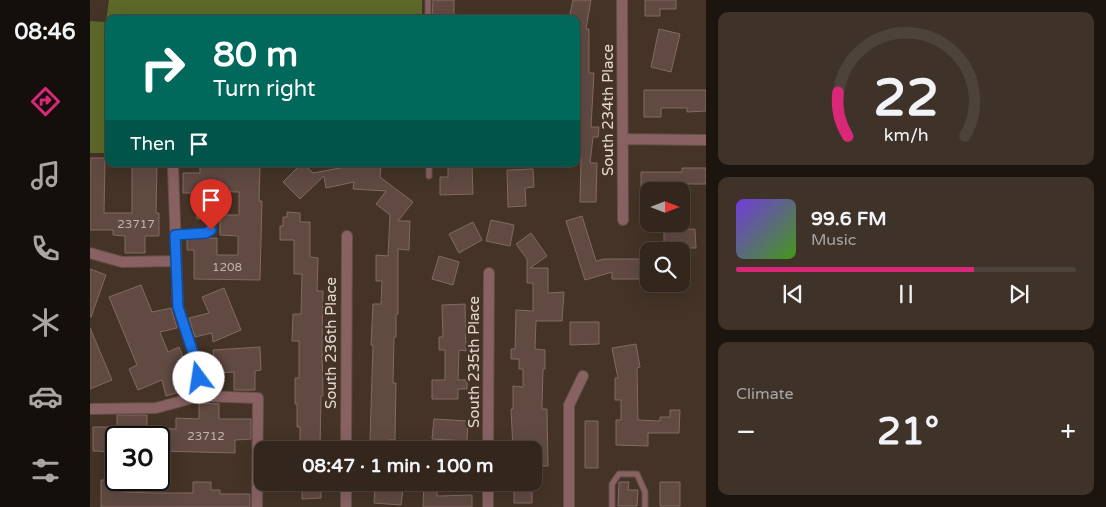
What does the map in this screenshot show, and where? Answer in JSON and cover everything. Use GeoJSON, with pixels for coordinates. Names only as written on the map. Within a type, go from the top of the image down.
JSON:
{"type":"FeatureCollection","features":[{"type":"Feature","properties":{"kind":"street","name":"South 234th Place"},"geometry":{"type":"LineString","coordinates":[[622,0],[623,220]]}},
{"type":"Feature","properties":{"kind":"street"},"geometry":{"type":"LineString","coordinates":[[623,139],[706,140]]}},
{"type":"Feature","properties":{"kind":"street"},"geometry":{"type":"LineString","coordinates":[[174,168],[178,307],[196,362],[200,396]]}},
{"type":"Feature","properties":{"kind":"street","name":"South 236th Place"},"geometry":{"type":"LineString","coordinates":[[346,441],[347,236]]}},
{"type":"Feature","properties":{"kind":"street"},"geometry":{"type":"LineString","coordinates":[[90,253],[122,262],[176,261]]}},
{"type":"Feature","properties":{"kind":"street","name":"South 235th Place"},"geometry":{"type":"LineString","coordinates":[[488,441],[489,273]]}},
{"type":"Feature","properties":{"kind":"street"},"geometry":{"type":"LineString","coordinates":[[569,507],[569,405],[583,376]]}},
{"type":"Feature","properties":{"kind":"street"},"geometry":{"type":"LineString","coordinates":[[90,409],[156,408],[200,396],[258,398],[257,507]]}},
{"type":"Feature","properties":{"kind":"street"},"geometry":{"type":"LineString","coordinates":[[346,491],[346,507]]}},
{"type":"Feature","properties":{"kind":"street"},"geometry":{"type":"LineString","coordinates":[[488,491],[488,507]]}},
{"type":"Feature","properties":{"kind":"lane"},"geometry":{"type":"LineString","coordinates":[[428,0],[428,15]]}},
{"type":"Feature","properties":{"kind":"lane"},"geometry":{"type":"LineString","coordinates":[[429,167],[429,176]]}},
{"type":"Feature","properties":{"kind":"lane"},"geometry":{"type":"LineString","coordinates":[[175,235],[206,233],[211,230],[214,221],[216,199]]}},
{"type":"Feature","properties":{"kind":"lane"},"geometry":{"type":"LineString","coordinates":[[612,507],[612,484],[619,474],[637,474],[645,492],[644,507]]}},
{"type":"Feature","properties":{"kind":"green space"},"geometry":{"type":"Polygon","coordinates":[[[109,0],[422,0],[422,15],[107,15],[109,0]]]}},
{"type":"Feature","properties":{"kind":"green space"},"geometry":{"type":"Polygon","coordinates":[[[90,21],[105,22],[105,153],[90,153],[90,21]]]}},
{"type":"Feature","properties":{"kind":"building"},"geometry":{"type":"Polygon","coordinates":[[[433,0],[454,0],[454,15],[432,15],[433,0]]]}},
{"type":"Feature","properties":{"kind":"building"},"geometry":{"type":"Polygon","coordinates":[[[573,0],[591,0],[586,29],[589,29],[589,73],[594,73],[591,127],[599,127],[598,137],[593,137],[590,163],[597,163],[596,202],[580,202],[580,15],[570,15],[573,0]]]}},
{"type":"Feature","properties":{"kind":"building"},"geometry":{"type":"Polygon","coordinates":[[[645,0],[676,0],[676,9],[660,9],[660,16],[645,16],[645,0]]]}},
{"type":"Feature","properties":{"kind":"building"},"geometry":{"type":"Polygon","coordinates":[[[659,29],[680,34],[671,72],[651,67],[659,29]]]}},
{"type":"Feature","properties":{"kind":"building"},"geometry":{"type":"Polygon","coordinates":[[[644,90],[706,90],[706,111],[687,112],[687,108],[661,108],[661,117],[644,117],[644,90]]]}},
{"type":"Feature","properties":{"kind":"building"},"geometry":{"type":"Polygon","coordinates":[[[90,158],[105,158],[104,213],[132,213],[132,167],[157,167],[156,213],[159,213],[159,236],[145,236],[145,253],[125,253],[125,236],[113,235],[113,230],[90,230],[90,158]]]}},
{"type":"Feature","properties":{"kind":"building"},"geometry":{"type":"Polygon","coordinates":[[[200,167],[260,167],[259,201],[262,201],[260,280],[194,279],[194,250],[187,250],[187,239],[217,238],[217,255],[238,255],[238,236],[220,235],[220,215],[239,215],[239,192],[207,191],[208,218],[197,219],[196,193],[183,193],[183,173],[200,173],[200,167]]]}},
{"type":"Feature","properties":{"kind":"building"},"geometry":{"type":"Polygon","coordinates":[[[298,167],[307,167],[313,173],[345,167],[381,167],[380,177],[413,202],[398,221],[410,221],[409,250],[398,249],[398,314],[396,314],[396,337],[394,337],[393,383],[396,383],[395,440],[370,440],[373,304],[381,304],[382,281],[376,281],[376,255],[388,256],[390,215],[376,204],[386,191],[353,189],[354,182],[326,188],[324,176],[300,199],[283,182],[298,167]]]}},
{"type":"Feature","properties":{"kind":"building"},"geometry":{"type":"Polygon","coordinates":[[[448,167],[472,167],[473,194],[440,195],[440,177],[448,177],[448,167]]]}},
{"type":"Feature","properties":{"kind":"building"},"geometry":{"type":"Polygon","coordinates":[[[682,168],[706,168],[706,184],[690,184],[690,182],[641,182],[641,172],[682,172],[682,168]]]}},
{"type":"Feature","properties":{"kind":"building"},"geometry":{"type":"Polygon","coordinates":[[[533,169],[534,187],[525,188],[526,206],[508,207],[507,170],[533,169]]]}},
{"type":"Feature","properties":{"kind":"building"},"geometry":{"type":"Polygon","coordinates":[[[287,212],[300,213],[300,222],[310,222],[310,257],[318,258],[317,291],[323,291],[323,396],[321,396],[320,441],[300,441],[300,427],[297,427],[295,378],[299,378],[299,341],[292,341],[293,314],[301,314],[302,274],[294,274],[294,240],[280,240],[280,226],[283,226],[283,217],[287,217],[287,212]]]}},
{"type":"Feature","properties":{"kind":"building"},"geometry":{"type":"Polygon","coordinates":[[[582,216],[596,261],[604,259],[640,259],[640,279],[612,279],[612,272],[585,280],[566,221],[582,216]]]}},
{"type":"Feature","properties":{"kind":"building"},"geometry":{"type":"Polygon","coordinates":[[[491,220],[514,225],[510,246],[486,241],[491,220]]]}},
{"type":"Feature","properties":{"kind":"building"},"geometry":{"type":"Polygon","coordinates":[[[473,222],[482,240],[459,253],[449,234],[473,222]]]}},
{"type":"Feature","properties":{"kind":"building"},"geometry":{"type":"Polygon","coordinates":[[[690,229],[695,229],[696,248],[690,248],[690,242],[664,242],[664,232],[690,232],[690,229]]]}},
{"type":"Feature","properties":{"kind":"building"},"geometry":{"type":"Polygon","coordinates":[[[531,233],[547,256],[530,268],[548,268],[548,293],[564,292],[562,321],[536,321],[535,349],[545,350],[542,409],[547,409],[548,466],[542,466],[542,441],[513,441],[511,409],[513,409],[513,386],[523,387],[523,369],[519,369],[519,359],[511,359],[511,349],[515,349],[516,310],[533,311],[533,283],[527,283],[527,259],[516,244],[531,233]]]}},
{"type":"Feature","properties":{"kind":"building"},"geometry":{"type":"Polygon","coordinates":[[[439,256],[459,262],[453,285],[432,279],[439,256]]]}},
{"type":"Feature","properties":{"kind":"building"},"geometry":{"type":"Polygon","coordinates":[[[90,269],[106,275],[91,317],[90,317],[90,269]]]}},
{"type":"Feature","properties":{"kind":"building"},"geometry":{"type":"Polygon","coordinates":[[[141,285],[152,312],[171,308],[177,328],[160,332],[168,352],[179,347],[188,369],[184,370],[190,389],[166,396],[162,380],[138,390],[129,369],[137,365],[109,297],[141,285]]]}},
{"type":"Feature","properties":{"kind":"building"},"geometry":{"type":"Polygon","coordinates":[[[224,288],[241,330],[213,342],[212,333],[195,337],[189,318],[209,313],[202,297],[224,288]]]}},
{"type":"Feature","properties":{"kind":"building"},"geometry":{"type":"Polygon","coordinates":[[[465,304],[466,351],[459,350],[458,380],[467,380],[467,389],[458,389],[458,399],[432,399],[432,380],[445,380],[445,350],[439,350],[439,337],[443,337],[442,305],[465,304]]]}},
{"type":"Feature","properties":{"kind":"building"},"geometry":{"type":"Polygon","coordinates":[[[570,322],[599,322],[599,344],[570,345],[570,322]]]}},
{"type":"Feature","properties":{"kind":"building"},"geometry":{"type":"Polygon","coordinates":[[[90,328],[112,380],[90,389],[90,328]]]}},
{"type":"Feature","properties":{"kind":"building"},"geometry":{"type":"Polygon","coordinates":[[[636,344],[640,367],[637,368],[638,420],[660,421],[660,417],[670,417],[670,410],[680,410],[679,433],[648,433],[648,446],[616,445],[616,420],[621,420],[621,400],[615,400],[615,378],[618,378],[612,348],[636,344]]]}},
{"type":"Feature","properties":{"kind":"building"},"geometry":{"type":"Polygon","coordinates":[[[260,347],[261,370],[255,371],[255,390],[234,390],[234,372],[215,373],[213,350],[260,347]]]}},
{"type":"Feature","properties":{"kind":"building"},"geometry":{"type":"Polygon","coordinates":[[[199,403],[219,404],[219,419],[251,419],[251,439],[235,440],[235,453],[170,451],[170,429],[176,429],[176,418],[199,419],[199,403]]]}},
{"type":"Feature","properties":{"kind":"building"},"geometry":{"type":"Polygon","coordinates":[[[117,415],[147,415],[147,426],[117,426],[117,415]]]}},
{"type":"Feature","properties":{"kind":"building"},"geometry":{"type":"Polygon","coordinates":[[[434,419],[468,421],[467,441],[432,439],[434,419]]]}},
{"type":"Feature","properties":{"kind":"building"},"geometry":{"type":"Polygon","coordinates":[[[585,421],[598,421],[598,468],[585,468],[585,421]]]}},
{"type":"Feature","properties":{"kind":"building"},"geometry":{"type":"Polygon","coordinates":[[[93,427],[105,427],[105,452],[93,451],[93,427]]]}},
{"type":"Feature","properties":{"kind":"building"},"geometry":{"type":"Polygon","coordinates":[[[101,480],[105,480],[105,491],[193,493],[193,482],[211,482],[211,490],[220,490],[220,494],[250,494],[250,507],[101,507],[101,480]]]}},
{"type":"Feature","properties":{"kind":"building"},"geometry":{"type":"Polygon","coordinates":[[[619,482],[629,482],[628,490],[638,490],[637,506],[618,506],[619,482]]]}},
{"type":"Feature","properties":{"kind":"building"},"geometry":{"type":"Polygon","coordinates":[[[660,482],[680,482],[680,506],[660,506],[660,482]]]}},
{"type":"Feature","properties":{"kind":"building"},"geometry":{"type":"Polygon","coordinates":[[[302,491],[321,491],[321,498],[302,499],[302,491]]]}},
{"type":"Feature","properties":{"kind":"building"},"geometry":{"type":"Polygon","coordinates":[[[375,491],[403,491],[401,505],[374,503],[375,491]]]}},
{"type":"Feature","properties":{"kind":"building"},"geometry":{"type":"Polygon","coordinates":[[[424,491],[437,491],[437,496],[472,495],[472,507],[423,507],[424,491]]]}},
{"type":"Feature","properties":{"kind":"building"},"geometry":{"type":"Polygon","coordinates":[[[514,491],[532,491],[532,503],[514,503],[514,491]]]}},
{"type":"Feature","properties":{"kind":"route"},"geometry":{"type":"LineString","coordinates":[[199,378],[196,362],[178,307],[175,235],[206,233],[211,230]]}}]}
